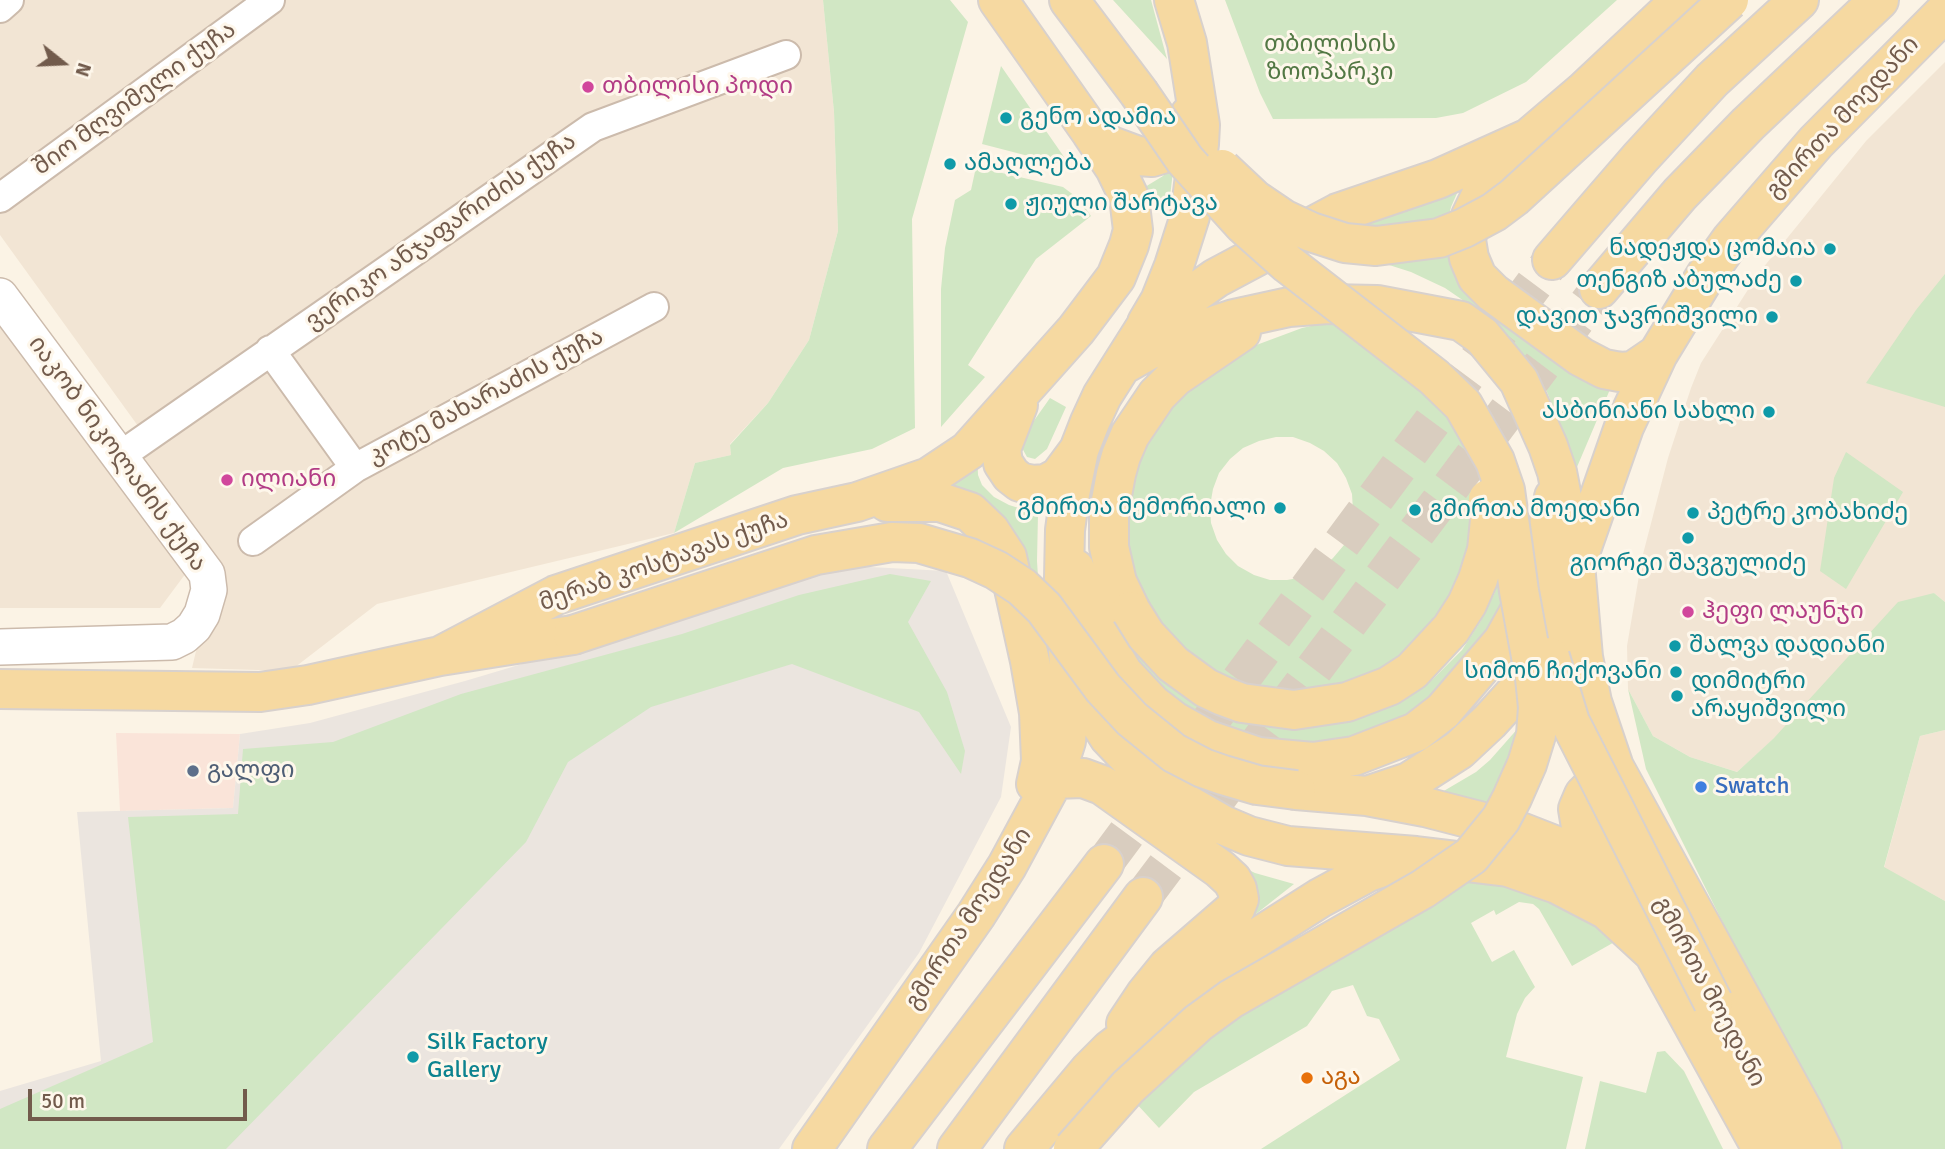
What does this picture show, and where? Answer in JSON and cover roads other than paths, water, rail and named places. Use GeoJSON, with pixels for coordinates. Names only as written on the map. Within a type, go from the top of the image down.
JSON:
{"type":"FeatureCollection","features":[{"type":"Feature","properties":{"kind":"main road"},"geometry":{"type":"LineString","coordinates":[[857,502],[929,477],[968,451],[1076,330],[1116,277],[1129,245],[1133,230],[1129,197],[1115,168],[998,0]]}},
{"type":"Feature","properties":{"kind":"main road"},"geometry":{"type":"LineString","coordinates":[[1069,0],[1139,93],[1255,200],[1283,219],[1311,232],[1345,243],[1376,246],[1439,238],[1474,223],[1514,197],[1729,0]]}},
{"type":"Feature","properties":{"kind":"main road"},"geometry":{"type":"LineString","coordinates":[[1144,328],[1160,301],[1190,216],[1200,125],[1187,43],[1174,0]]}},
{"type":"Feature","properties":{"kind":"main road","name":"გმირთა მოედანი"},"geometry":{"type":"LineString","coordinates":[[812,1149],[930,984],[989,896],[1054,779],[1066,741],[1069,666],[1064,587],[1065,530],[1079,450],[1102,396],[1144,328],[1216,278],[1338,212],[1438,179],[1529,138],[1583,92],[1681,0]]}},
{"type":"Feature","properties":{"kind":"main road"},"geometry":{"type":"LineString","coordinates":[[1552,260],[1712,80],[1799,0]]}},
{"type":"Feature","properties":{"kind":"main road"},"geometry":{"type":"LineString","coordinates":[[1600,289],[1680,194],[1748,124],[1879,0]]}},
{"type":"Feature","properties":{"kind":"main road","name":"გმირთა მოედანი"},"geometry":{"type":"LineString","coordinates":[[1367,796],[1409,782],[1459,750],[1520,688],[1555,624],[1625,427],[1657,354],[1706,275],[1731,240],[1816,142],[1945,12]]}},
{"type":"Feature","properties":{"kind":"main road"},"geometry":{"type":"LineString","coordinates":[[1091,132],[1111,146],[1138,156],[1152,157],[1165,153],[1179,139],[1189,118],[1195,91]]}},
{"type":"Feature","properties":{"kind":"main road","name":"გმირთა მოედანი"},"geometry":{"type":"LineString","coordinates":[[1073,1149],[1128,1087],[1198,1023],[1231,999],[1448,873],[1471,856],[1501,819],[1527,764],[1536,735],[1538,707],[1504,490],[1495,461],[1463,405],[1434,377],[1328,296],[1243,224],[1185,160],[1139,93]]}},
{"type":"Feature","properties":{"kind":"main road"},"geometry":{"type":"LineString","coordinates":[[1529,138],[1485,189],[1471,216],[1466,240],[1469,258],[1478,277],[1493,293],[1581,358],[1604,369],[1633,372],[1657,354]]}},
{"type":"Feature","properties":{"kind":"main road","name":"გმირთა მოედანი"},"geometry":{"type":"LineString","coordinates":[[1328,296],[1443,360],[1488,404],[1504,432],[1526,502],[1542,625],[1570,722],[1713,1002],[1792,1149]]}},
{"type":"Feature","properties":{"kind":"main road"},"geometry":{"type":"LineString","coordinates":[[1118,368],[1149,350],[1192,333],[1234,319],[1289,307],[1328,304],[1377,305],[1461,321],[1482,337],[1518,381],[1539,423],[1557,472],[1575,564],[1583,657],[1592,702],[1614,767],[1751,1014],[1822,1149]]}},
{"type":"Feature","properties":{"kind":"main road"},"geometry":{"type":"LineString","coordinates":[[1289,307],[1241,332],[1175,377],[1157,395],[1130,435],[1114,483],[1109,511],[1109,537],[1117,582],[1146,635],[1172,664],[1206,688],[1242,703],[1294,710],[1323,708],[1389,686],[1412,671],[1451,629],[1467,604],[1487,550],[1490,520],[1487,478],[1477,429]]}},
{"type":"Feature","properties":{"kind":"main road"},"geometry":{"type":"LineString","coordinates":[[1024,390],[1001,449],[1003,463],[1011,475],[1020,482],[1046,484],[1059,477],[1079,450]]}},
{"type":"Feature","properties":{"kind":"main road"},"geometry":{"type":"LineString","coordinates":[[1065,530],[1076,572],[1101,636],[1123,673],[1152,704],[1174,722],[1208,740],[1258,757],[1313,762],[1354,756],[1416,732],[1443,711],[1476,675],[1503,641],[1528,596],[1544,552],[1553,513],[1557,472]]}},
{"type":"Feature","properties":{"kind":"main road"},"geometry":{"type":"LineString","coordinates":[[857,502],[940,502],[971,512],[990,531],[1007,558],[1039,713],[1041,761],[1028,830]]}},
{"type":"Feature","properties":{"kind":"main road","name":"მერაბ კოსტავას ქუჩა"},"geometry":{"type":"LineString","coordinates":[[440,656],[556,595],[797,515],[857,502]]}},
{"type":"Feature","properties":{"kind":"main road","name":"გმირთა მოედანი"},"geometry":{"type":"LineString","coordinates":[[573,635],[816,555],[892,542],[919,543],[970,558],[996,570],[1022,587],[1044,608],[1103,688],[1132,719],[1174,753],[1203,768],[1257,785],[1367,796],[1424,807],[1518,831],[1559,847],[1592,865],[1616,887],[1657,956]]}},
{"type":"Feature","properties":{"kind":"main road","name":"მერაბ კოსტავას ქუჩა"},"geometry":{"type":"LineString","coordinates":[[0,689],[260,692],[308,685],[440,656],[573,635]]}},
{"type":"Feature","properties":{"kind":"main road","name":"გმირთა მოედანი"},"geometry":{"type":"LineString","coordinates":[[1069,666],[1109,737],[1151,778],[1197,812],[1249,836],[1288,846],[1416,856],[1508,867],[1557,884],[1607,911],[1657,956]]}},
{"type":"Feature","properties":{"kind":"main road"},"geometry":{"type":"LineString","coordinates":[[1054,779],[1083,778],[1102,785],[1220,869],[1237,889],[1239,899],[1235,909],[1168,967],[1146,994],[1110,1050]]}},
{"type":"Feature","properties":{"kind":"main road"},"geometry":{"type":"LineString","coordinates":[[1616,887],[1581,827],[1578,809],[1584,795],[1594,786],[1606,787],[1616,793],[1643,821]]}},
{"type":"Feature","properties":{"kind":"main road","name":"გმირთა მოედანი"},"geometry":{"type":"LineString","coordinates":[[1024,1149],[1110,1050],[1257,937],[1368,872],[1416,856]]}},
{"type":"Feature","properties":{"kind":"main road"},"geometry":{"type":"LineString","coordinates":[[887,1149],[1104,864]]}},
{"type":"Feature","properties":{"kind":"main road"},"geometry":{"type":"LineString","coordinates":[[957,1149],[1143,897]]}},
{"type":"Feature","properties":{"kind":"main road"},"geometry":{"type":"LineString","coordinates":[[1657,956],[1762,1149]]}},
{"type":"Feature","properties":{"kind":"street"},"geometry":{"type":"LineString","coordinates":[[0,8],[9,0]]}},
{"type":"Feature","properties":{"kind":"street","name":"შიო მღვიმელი ქუჩა"},"geometry":{"type":"LineString","coordinates":[[0,198],[270,0]]}},
{"type":"Feature","properties":{"kind":"street","name":"ვერიკო ანჯაფარიძის ქუჩა"},"geometry":{"type":"LineString","coordinates":[[120,456],[593,127],[786,55]]}},
{"type":"Feature","properties":{"kind":"street","name":"იაკობ ნიკოლაძის ქუჩა"},"geometry":{"type":"LineString","coordinates":[[0,296],[207,574],[209,590],[199,621],[190,632],[172,642],[0,647]]}},
{"type":"Feature","properties":{"kind":"street","name":"კოტე მახარაძის ქუჩა"},"geometry":{"type":"LineString","coordinates":[[253,541],[355,468],[654,307]]}},
{"type":"Feature","properties":{"kind":"street"},"geometry":{"type":"LineString","coordinates":[[270,350],[355,468]]}},
{"type":"Feature","properties":{"kind":"tunnel"},"geometry":{"type":"LineString","coordinates":[[1104,864],[1552,260]]}},
{"type":"Feature","properties":{"kind":"tunnel"},"geometry":{"type":"LineString","coordinates":[[1143,897],[1599,289]]}},
{"type":"Feature","properties":{"kind":"place","name":"თბილისი პოდი"},"geometry":{"type":"Point","coordinates":[588,87]}},
{"type":"Feature","properties":{"kind":"place","name":"გენო ადამია"},"geometry":{"type":"Point","coordinates":[1006,118]}},
{"type":"Feature","properties":{"kind":"place","name":"ამაღლება"},"geometry":{"type":"Point","coordinates":[950,164]}},
{"type":"Feature","properties":{"kind":"place","name":"ჟიული შარტავა"},"geometry":{"type":"Point","coordinates":[1011,204]}},
{"type":"Feature","properties":{"kind":"place","name":"ნადეჟდა ცომაია"},"geometry":{"type":"Point","coordinates":[1830,249]}},
{"type":"Feature","properties":{"kind":"place","name":"თენგიზ აბულაძე"},"geometry":{"type":"Point","coordinates":[1796,281]}},
{"type":"Feature","properties":{"kind":"place","name":"დავით ჯავრიშვილი"},"geometry":{"type":"Point","coordinates":[1772,317]}},
{"type":"Feature","properties":{"kind":"place","name":"ასბინიანი სახლი"},"geometry":{"type":"Point","coordinates":[1769,412]}},
{"type":"Feature","properties":{"kind":"place","name":"ილიანი"},"geometry":{"type":"Point","coordinates":[227,480]}},
{"type":"Feature","properties":{"kind":"place","name":"გმირთა მემორიალი"},"geometry":{"type":"Point","coordinates":[1280,508]}},
{"type":"Feature","properties":{"kind":"place","name":"გმირთა მოედანი"},"geometry":{"type":"Point","coordinates":[1415,510]}},
{"type":"Feature","properties":{"kind":"place","name":"პეტრე კობახიძე"},"geometry":{"type":"Point","coordinates":[1693,513]}},
{"type":"Feature","properties":{"kind":"place","name":"გიორგი შავგულიძე"},"geometry":{"type":"Point","coordinates":[1688,538]}},
{"type":"Feature","properties":{"kind":"place","name":"ჰეფი ლაუნჯი"},"geometry":{"type":"Point","coordinates":[1688,612]}},
{"type":"Feature","properties":{"kind":"place","name":"შალვა დადიანი"},"geometry":{"type":"Point","coordinates":[1675,646]}},
{"type":"Feature","properties":{"kind":"place","name":"სიმონ ჩიქოვანი"},"geometry":{"type":"Point","coordinates":[1676,672]}},
{"type":"Feature","properties":{"kind":"place","name":"დიმიტრი არაყიშვილი"},"geometry":{"type":"Point","coordinates":[1677,696]}},
{"type":"Feature","properties":{"kind":"place","name":"გალფი"},"geometry":{"type":"Point","coordinates":[193,771]}},
{"type":"Feature","properties":{"kind":"place","name":"Swatch"},"geometry":{"type":"Point","coordinates":[1701,787]}},
{"type":"Feature","properties":{"kind":"place","name":"Silk Factory Gallery"},"geometry":{"type":"Point","coordinates":[413,1057]}},
{"type":"Feature","properties":{"kind":"place","name":"აგა"},"geometry":{"type":"Point","coordinates":[1307,1078]}},
{"type":"Feature","properties":{"kind":"park label","name":"თბილისის ზოოპარკი"},"geometry":{"type":"Point","coordinates":[1330,59]}}]}
